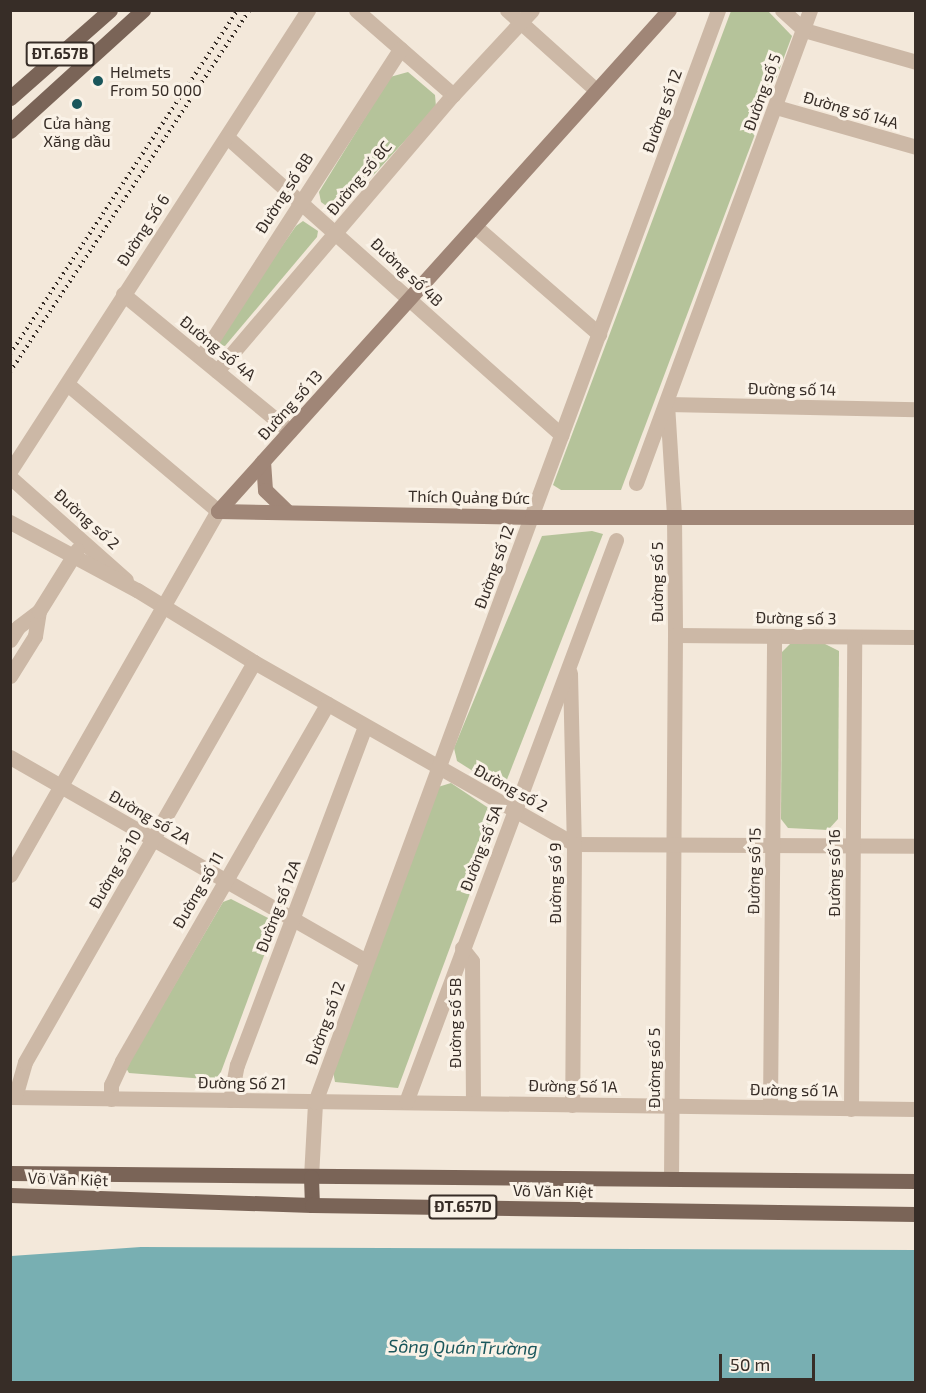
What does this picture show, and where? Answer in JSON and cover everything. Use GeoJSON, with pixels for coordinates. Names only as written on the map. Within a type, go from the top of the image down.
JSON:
{"type":"FeatureCollection","features":[{"type":"Feature","properties":{"kind":"main road","name":"ĐT.657B"},"geometry":{"type":"LineString","coordinates":[[10,98],[110,10]]}},
{"type":"Feature","properties":{"kind":"main road","name":"ĐT.657B"},"geometry":{"type":"LineString","coordinates":[[10,131],[143,10]]}},
{"type":"Feature","properties":{"kind":"main road","name":"Võ Văn Kiệt"},"geometry":{"type":"LineString","coordinates":[[11,1173],[915,1181]]}},
{"type":"Feature","properties":{"kind":"main road"},"geometry":{"type":"LineString","coordinates":[[311,1176],[312,1205]]}},
{"type":"Feature","properties":{"kind":"main road","name":"Võ Văn Kiệt"},"geometry":{"type":"LineString","coordinates":[[11,1195],[312,1205],[915,1214]]}},
{"type":"Feature","properties":{"kind":"street","name":"Đường Số 6"},"geometry":{"type":"LineString","coordinates":[[10,471],[308,10]]}},
{"type":"Feature","properties":{"kind":"street"},"geometry":{"type":"LineString","coordinates":[[356,10],[453,95]]}},
{"type":"Feature","properties":{"kind":"street"},"geometry":{"type":"LineString","coordinates":[[507,10],[596,90]]}},
{"type":"Feature","properties":{"kind":"street","name":"Đường số 8C"},"geometry":{"type":"LineString","coordinates":[[217,371],[453,95],[532,10]]}},
{"type":"Feature","properties":{"kind":"street","name":"Đường số 13"},"geometry":{"type":"LineString","coordinates":[[10,875],[218,511],[477,228],[596,90],[669,10]]}},
{"type":"Feature","properties":{"kind":"street","name":"Đường số 12"},"geometry":{"type":"LineString","coordinates":[[311,1176],[315,1102],[718,10]]}},
{"type":"Feature","properties":{"kind":"street"},"geometry":{"type":"LineString","coordinates":[[782,10],[804,30],[915,62]]}},
{"type":"Feature","properties":{"kind":"street","name":"Đường số 5"},"geometry":{"type":"LineString","coordinates":[[671,1179],[675,635],[674,515],[667,404],[810,10]]}},
{"type":"Feature","properties":{"kind":"street","name":"Đường số 8B"},"geometry":{"type":"LineString","coordinates":[[201,357],[400,49]]}},
{"type":"Feature","properties":{"kind":"street","name":"Đường số 14A"},"geometry":{"type":"LineString","coordinates":[[776,107],[915,147]]}},
{"type":"Feature","properties":{"kind":"street","name":"Đường số 4B"},"geometry":{"type":"LineString","coordinates":[[227,137],[337,232],[409,300],[562,435]]}},
{"type":"Feature","properties":{"kind":"street"},"geometry":{"type":"LineString","coordinates":[[477,228],[599,334]]}},
{"type":"Feature","properties":{"kind":"street","name":"Đường số 4A"},"geometry":{"type":"LineString","coordinates":[[123,294],[290,431]]}},
{"type":"Feature","properties":{"kind":"street"},"geometry":{"type":"LineString","coordinates":[[67,384],[218,511]]}},
{"type":"Feature","properties":{"kind":"street"},"geometry":{"type":"LineString","coordinates":[[636,483],[667,404]]}},
{"type":"Feature","properties":{"kind":"street","name":"Đường số 14"},"geometry":{"type":"LineString","coordinates":[[667,404],[915,409]]}},
{"type":"Feature","properties":{"kind":"street"},"geometry":{"type":"LineString","coordinates":[[263,461],[265,490],[287,511]]}},
{"type":"Feature","properties":{"kind":"street","name":"Đường số 2"},"geometry":{"type":"LineString","coordinates":[[10,477],[84,540],[137,591]]}},
{"type":"Feature","properties":{"kind":"street","name":"Thích Quảng Đức"},"geometry":{"type":"LineString","coordinates":[[218,511],[532,517],[674,515],[915,517]]}},
{"type":"Feature","properties":{"kind":"street","name":"Đường số 2"},"geometry":{"type":"LineString","coordinates":[[10,522],[72,558],[137,591],[254,662],[574,844],[915,846]]}},
{"type":"Feature","properties":{"kind":"street"},"geometry":{"type":"LineString","coordinates":[[10,639],[18,627],[39,611],[84,540]]}},
{"type":"Feature","properties":{"kind":"street","name":"Đường số 5A"},"geometry":{"type":"LineString","coordinates":[[406,1102],[616,540]]}},
{"type":"Feature","properties":{"kind":"street"},"geometry":{"type":"LineString","coordinates":[[10,676],[35,636],[39,611]]}},
{"type":"Feature","properties":{"kind":"street","name":"Đường số 3"},"geometry":{"type":"LineString","coordinates":[[675,635],[915,637]]}},
{"type":"Feature","properties":{"kind":"street","name":"Đường số 15"},"geometry":{"type":"LineString","coordinates":[[770,1107],[774,636]]}},
{"type":"Feature","properties":{"kind":"street","name":"Đường số 16"},"geometry":{"type":"LineString","coordinates":[[851,1109],[854,637]]}},
{"type":"Feature","properties":{"kind":"street","name":"Đường số 10"},"geometry":{"type":"LineString","coordinates":[[13,1097],[25,1062],[254,662]]}},
{"type":"Feature","properties":{"kind":"street","name":"Đường số 9"},"geometry":{"type":"LineString","coordinates":[[569,663],[574,844],[572,1105]]}},
{"type":"Feature","properties":{"kind":"street","name":"Đường số 11"},"geometry":{"type":"LineString","coordinates":[[111,1099],[111,1085],[122,1061],[327,704]]}},
{"type":"Feature","properties":{"kind":"street","name":"Đường số 12A"},"geometry":{"type":"LineString","coordinates":[[230,1100],[237,1065],[365,726]]}},
{"type":"Feature","properties":{"kind":"street","name":"Đường số 2A"},"geometry":{"type":"LineString","coordinates":[[10,758],[366,961]]}},
{"type":"Feature","properties":{"kind":"street","name":"Đường số 5B"},"geometry":{"type":"LineString","coordinates":[[462,948],[472,961],[473,1102]]}},
{"type":"Feature","properties":{"kind":"street","name":"Đường Số 21"},"geometry":{"type":"LineString","coordinates":[[13,1097],[473,1102]]}},
{"type":"Feature","properties":{"kind":"street","name":"Đường Số 1A"},"geometry":{"type":"LineString","coordinates":[[473,1102],[671,1107]]}},
{"type":"Feature","properties":{"kind":"street","name":"Đường số 1A"},"geometry":{"type":"LineString","coordinates":[[671,1107],[915,1109]]}},
{"type":"Feature","properties":{"kind":"green space"},"geometry":{"type":"Polygon","coordinates":[[[731,11],[768,11],[792,36],[621,490],[561,490],[553,485],[731,11]]]}},
{"type":"Feature","properties":{"kind":"green space"},"geometry":{"type":"Polygon","coordinates":[[[408,72],[435,95],[436,107],[342,209],[329,208],[321,202],[319,192],[390,77],[408,72]]]}},
{"type":"Feature","properties":{"kind":"green space"},"geometry":{"type":"Polygon","coordinates":[[[303,221],[318,231],[317,237],[225,346],[219,345],[220,334],[296,226],[303,221]]]}},
{"type":"Feature","properties":{"kind":"green space"},"geometry":{"type":"Polygon","coordinates":[[[592,531],[603,534],[506,782],[498,787],[457,761],[454,748],[542,536],[592,531]]]}},
{"type":"Feature","properties":{"kind":"green space"},"geometry":{"type":"Polygon","coordinates":[[[790,644],[825,644],[839,651],[838,819],[828,830],[788,828],[781,819],[782,652],[790,644]]]}},
{"type":"Feature","properties":{"kind":"green space"},"geometry":{"type":"Polygon","coordinates":[[[451,783],[499,815],[398,1088],[335,1082],[333,1071],[438,787],[451,783]]]}},
{"type":"Feature","properties":{"kind":"green space"},"geometry":{"type":"Polygon","coordinates":[[[231,899],[270,919],[275,926],[218,1080],[129,1073],[126,1068],[223,902],[231,899]]]}},
{"type":"Feature","properties":{"kind":"water","name":"Sông Quán Trường"},"geometry":{"type":"Polygon","coordinates":[[[141,1247],[915,1250],[915,1382],[11,1382],[11,1256],[141,1247]]]}},
{"type":"Feature","properties":{"kind":"railway"},"geometry":{"type":"LineString","coordinates":[[10,354],[238,10]]}},
{"type":"Feature","properties":{"kind":"railway"},"geometry":{"type":"LineString","coordinates":[[10,372],[250,10]]}},
{"type":"Feature","properties":{"kind":"place","name":"Helmets From 50 000"},"geometry":{"type":"Point","coordinates":[98,81]}},
{"type":"Feature","properties":{"kind":"place","name":"Cửa hàng Xăng dầu"},"geometry":{"type":"Point","coordinates":[77,104]}}]}
